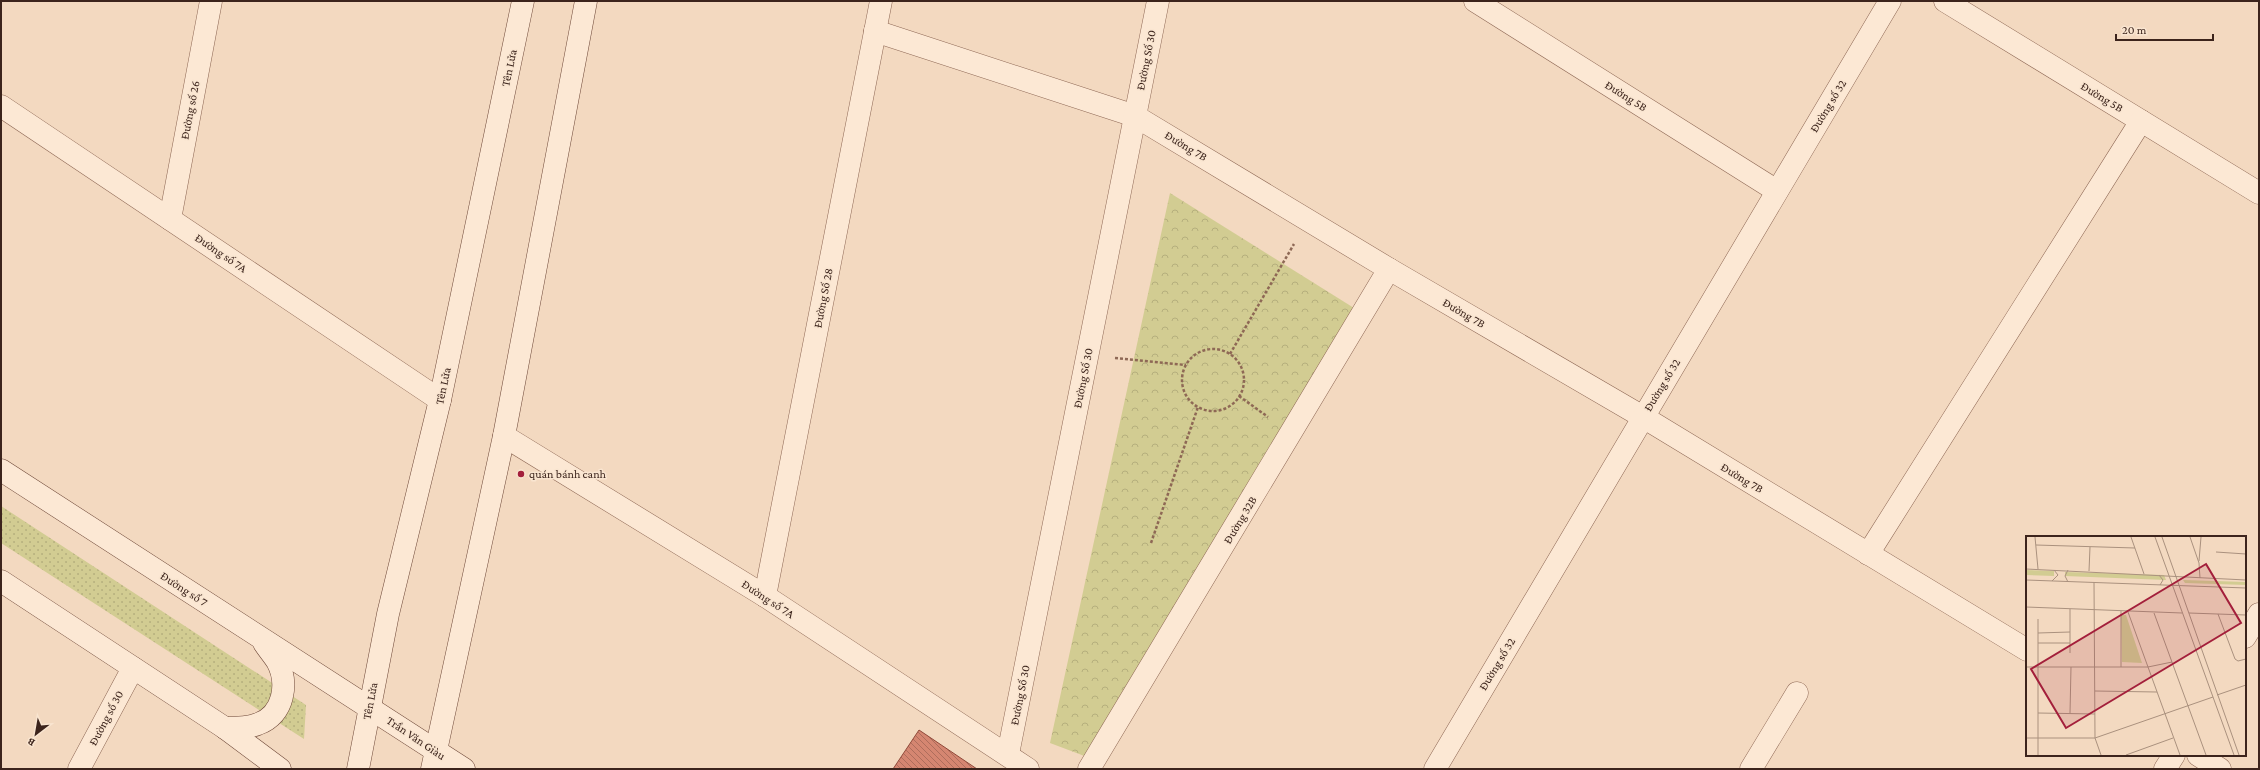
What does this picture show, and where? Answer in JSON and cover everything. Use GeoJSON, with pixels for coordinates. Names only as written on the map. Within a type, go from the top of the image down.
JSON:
{"type":"FeatureCollection","features":[{"type":"Feature","properties":{"kind":"street","name":"Đường số 26"},"geometry":{"type":"LineString","coordinates":[[170,219],[211,1]]}},
{"type":"Feature","properties":{"kind":"street","name":"Tên Lửa"},"geometry":{"type":"LineString","coordinates":[[358,769],[388,614],[440,400],[523,1]]}},
{"type":"Feature","properties":{"kind":"street"},"geometry":{"type":"LineString","coordinates":[[434,760],[504,436],[586,1]]}},
{"type":"Feature","properties":{"kind":"street","name":"Đường Số 28"},"geometry":{"type":"LineString","coordinates":[[765,596],[881,1]]}},
{"type":"Feature","properties":{"kind":"street","name":"Đường Số 30"},"geometry":{"type":"LineString","coordinates":[[1008,754],[1158,1]]}},
{"type":"Feature","properties":{"kind":"street","name":"Đường 5B"},"geometry":{"type":"LineString","coordinates":[[1475,1],[1778,190]]}},
{"type":"Feature","properties":{"kind":"street","name":"Đường số 32"},"geometry":{"type":"LineString","coordinates":[[1435,769],[1890,1]]}},
{"type":"Feature","properties":{"kind":"street","name":"Đường 5B"},"geometry":{"type":"LineString","coordinates":[[1945,1],[2259,193]]}},
{"type":"Feature","properties":{"kind":"street","name":"Đường 7B"},"geometry":{"type":"LineString","coordinates":[[875,31],[1135,116],[1309,219],[1390,269],[1643,417],[2026,649]]}},
{"type":"Feature","properties":{"kind":"street","name":"Đường số 7A"},"geometry":{"type":"LineString","coordinates":[[1,106],[440,400]]}},
{"type":"Feature","properties":{"kind":"street"},"geometry":{"type":"LineString","coordinates":[[1868,554],[2141,121]]}},
{"type":"Feature","properties":{"kind":"street","name":"Đường 32B"},"geometry":{"type":"LineString","coordinates":[[1089,769],[1390,269]]}},
{"type":"Feature","properties":{"kind":"street","name":"Đường số 7A"},"geometry":{"type":"LineString","coordinates":[[504,436],[765,596],[1008,754],[1028,769]]}},
{"type":"Feature","properties":{"kind":"street","name":"Đường số 7"},"geometry":{"type":"LineString","coordinates":[[1,470],[261,639],[369,706]]}},
{"type":"Feature","properties":{"kind":"street"},"geometry":{"type":"LineString","coordinates":[[1,581],[225,728],[280,769]]}},
{"type":"Feature","properties":{"kind":"street"},"geometry":{"type":"LineString","coordinates":[[2246,635],[2259,614]]}},
{"type":"Feature","properties":{"kind":"street"},"geometry":{"type":"LineString","coordinates":[[225,728],[246,728],[259,724],[272,716],[281,703],[284,692],[282,676],[277,662],[261,639]]}},
{"type":"Feature","properties":{"kind":"street","name":"Đường số 30"},"geometry":{"type":"LineString","coordinates":[[79,769],[133,668]]}},
{"type":"Feature","properties":{"kind":"street"},"geometry":{"type":"LineString","coordinates":[[1751,769],[1797,692]]}},
{"type":"Feature","properties":{"kind":"street","name":"Trần Văn Giàu"},"geometry":{"type":"LineString","coordinates":[[369,706],[434,760],[464,769]]}},
{"type":"Feature","properties":{"kind":"street"},"geometry":{"type":"LineString","coordinates":[[2166,769],[2173,756]]}},
{"type":"Feature","properties":{"kind":"street"},"geometry":{"type":"LineString","coordinates":[[2200,756],[2220,769]]}},
{"type":"Feature","properties":{"kind":"path"},"geometry":{"type":"LineString","coordinates":[[1230,354],[1309,219]]}},
{"type":"Feature","properties":{"kind":"path"},"geometry":{"type":"LineString","coordinates":[[1220,350],[1230,354],[1243,371],[1244,381],[1239,396],[1228,408],[1218,411],[1207,411],[1198,407],[1190,401],[1182,383],[1186,365],[1201,352],[1220,350]]}},
{"type":"Feature","properties":{"kind":"path"},"geometry":{"type":"LineString","coordinates":[[1088,356],[1186,365]]}},
{"type":"Feature","properties":{"kind":"path"},"geometry":{"type":"LineString","coordinates":[[1239,396],[1292,434]]}},
{"type":"Feature","properties":{"kind":"path"},"geometry":{"type":"LineString","coordinates":[[1151,543],[1198,407]]}},
{"type":"Feature","properties":{"kind":"green space"},"geometry":{"type":"Polygon","coordinates":[[[1170,193],[1354,308],[1095,760],[1050,743],[1170,193]]]}},
{"type":"Feature","properties":{"kind":"green space"},"geometry":{"type":"Polygon","coordinates":[[[1,506],[306,705],[304,739],[1,543],[1,506]]]}},
{"type":"Feature","properties":{"kind":"building"},"geometry":{"type":"Polygon","coordinates":[[[919,730],[977,769],[893,769],[919,730]]]}},
{"type":"Feature","properties":{"kind":"place","name":"quán bánh canh"},"geometry":{"type":"Point","coordinates":[521,474]}}]}
